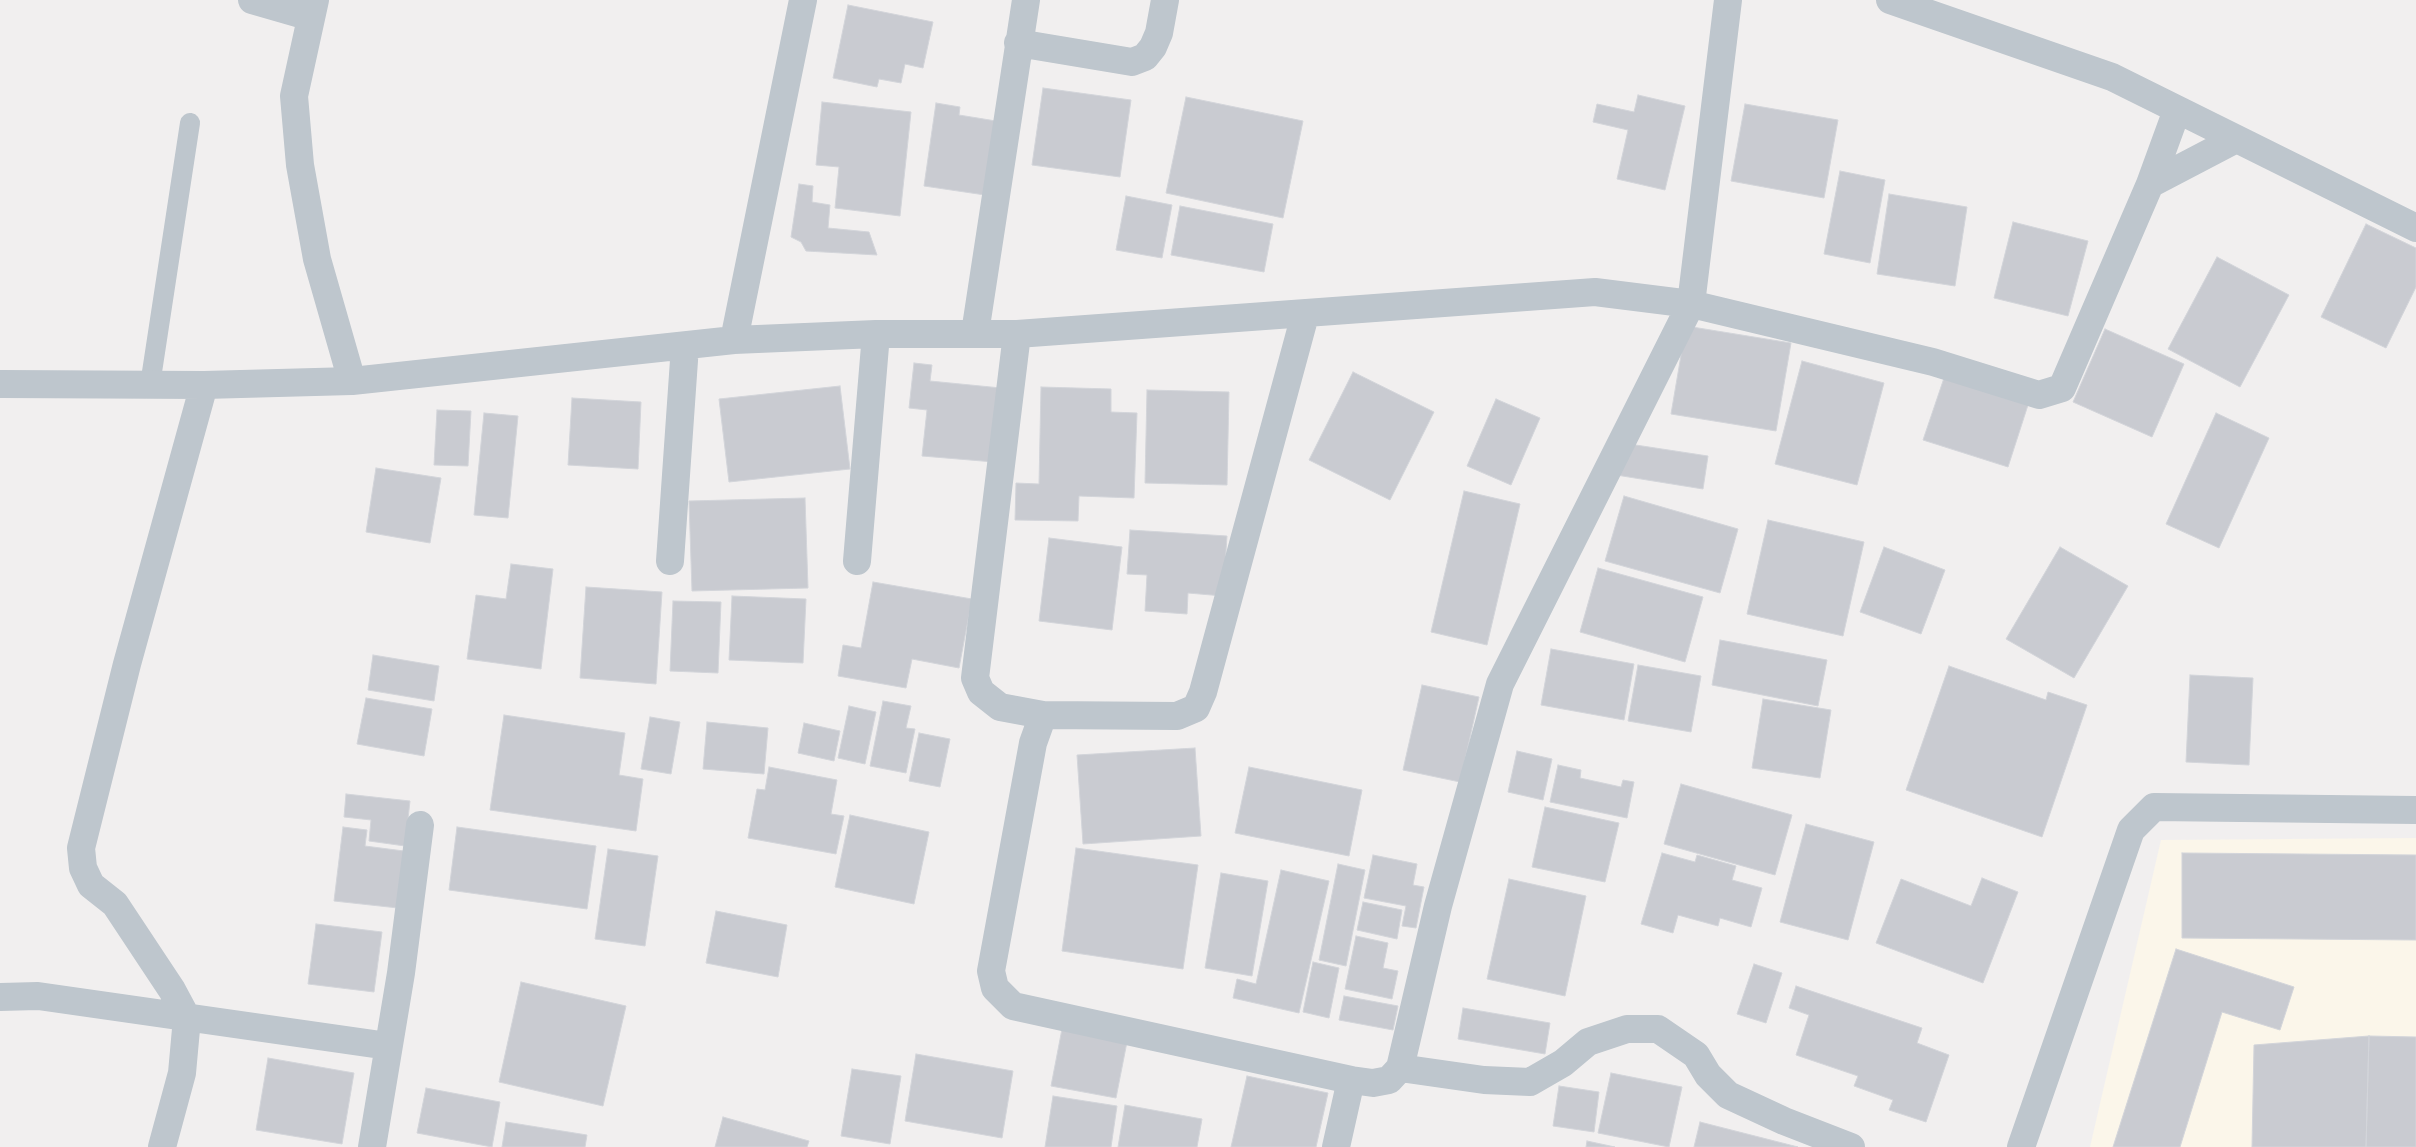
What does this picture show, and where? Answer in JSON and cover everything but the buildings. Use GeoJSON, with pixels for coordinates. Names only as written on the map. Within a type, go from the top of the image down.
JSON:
{"type":"FeatureCollection","features":[{"type":"Feature","properties":{"kind":"street"},"geometry":{"type":"LineString","coordinates":[[252,0],[313,8],[294,96],[300,165],[317,259],[352,381]]}},
{"type":"Feature","properties":{"kind":"street"},"geometry":{"type":"LineString","coordinates":[[734,340],[803,0]]}},
{"type":"Feature","properties":{"kind":"street"},"geometry":{"type":"LineString","coordinates":[[975,333],[1026,0]]}},
{"type":"Feature","properties":{"kind":"street"},"geometry":{"type":"LineString","coordinates":[[1018,43],[1132,62],[1145,57],[1153,47],[1160,33],[1165,0]]}},
{"type":"Feature","properties":{"kind":"street"},"geometry":{"type":"LineString","coordinates":[[1042,714],[1033,743],[991,971],[995,988],[1012,1006],[1351,1080],[1373,1083],[1389,1080],[1400,1068],[1438,906],[1500,684],[1691,304],[1728,0]]}},
{"type":"Feature","properties":{"kind":"street"},"geometry":{"type":"LineString","coordinates":[[1890,0],[2112,77],[2416,228]]}},
{"type":"Feature","properties":{"kind":"street"},"geometry":{"type":"LineString","coordinates":[[0,384],[204,385],[352,381],[734,340],[876,334],[1017,334],[1305,315],[1595,292],[1691,304],[1933,362],[2039,395],[2062,388],[2150,184],[2177,110]]}},
{"type":"Feature","properties":{"kind":"street"},"geometry":{"type":"LineString","coordinates":[[2150,184],[2236,139]]}},
{"type":"Feature","properties":{"kind":"street"},"geometry":{"type":"LineString","coordinates":[[1017,334],[976,678],[981,692],[1000,707],[1042,714],[1177,716],[1196,708],[1204,692],[1305,315]]}},
{"type":"Feature","properties":{"kind":"street"},"geometry":{"type":"LineString","coordinates":[[857,561],[876,334]]}},
{"type":"Feature","properties":{"kind":"street"},"geometry":{"type":"LineString","coordinates":[[670,561],[685,346]]}},
{"type":"Feature","properties":{"kind":"street"},"geometry":{"type":"LineString","coordinates":[[162,1147],[182,1073],[187,1018],[172,990],[115,904],[91,885],[83,868],[81,848],[127,664],[204,385]]}},
{"type":"Feature","properties":{"kind":"street"},"geometry":{"type":"LineString","coordinates":[[2020,1147],[2131,830],[2154,807],[2416,810]]}},
{"type":"Feature","properties":{"kind":"street"},"geometry":{"type":"LineString","coordinates":[[372,1147],[401,973],[420,825]]}},
{"type":"Feature","properties":{"kind":"street"},"geometry":{"type":"LineString","coordinates":[[0,997],[38,996],[388,1046]]}},
{"type":"Feature","properties":{"kind":"street"},"geometry":{"type":"LineString","coordinates":[[1400,1068],[1484,1080],[1530,1082],[1563,1063],[1588,1042],[1627,1029],[1658,1029],[1696,1055],[1708,1075],[1728,1095],[1784,1121],[1851,1147]]}},
{"type":"Feature","properties":{"kind":"street"},"geometry":{"type":"LineString","coordinates":[[1336,1147],[1351,1080]]}},
{"type":"Feature","properties":{"kind":"lane"},"geometry":{"type":"LineString","coordinates":[[150,385],[190,123]]}},
{"type":"Feature","properties":{"kind":"shaded area"},"geometry":{"type":"Polygon","coordinates":[[[2416,838],[2416,1147],[2090,1147],[2161,840],[2416,838]]]}}]}
